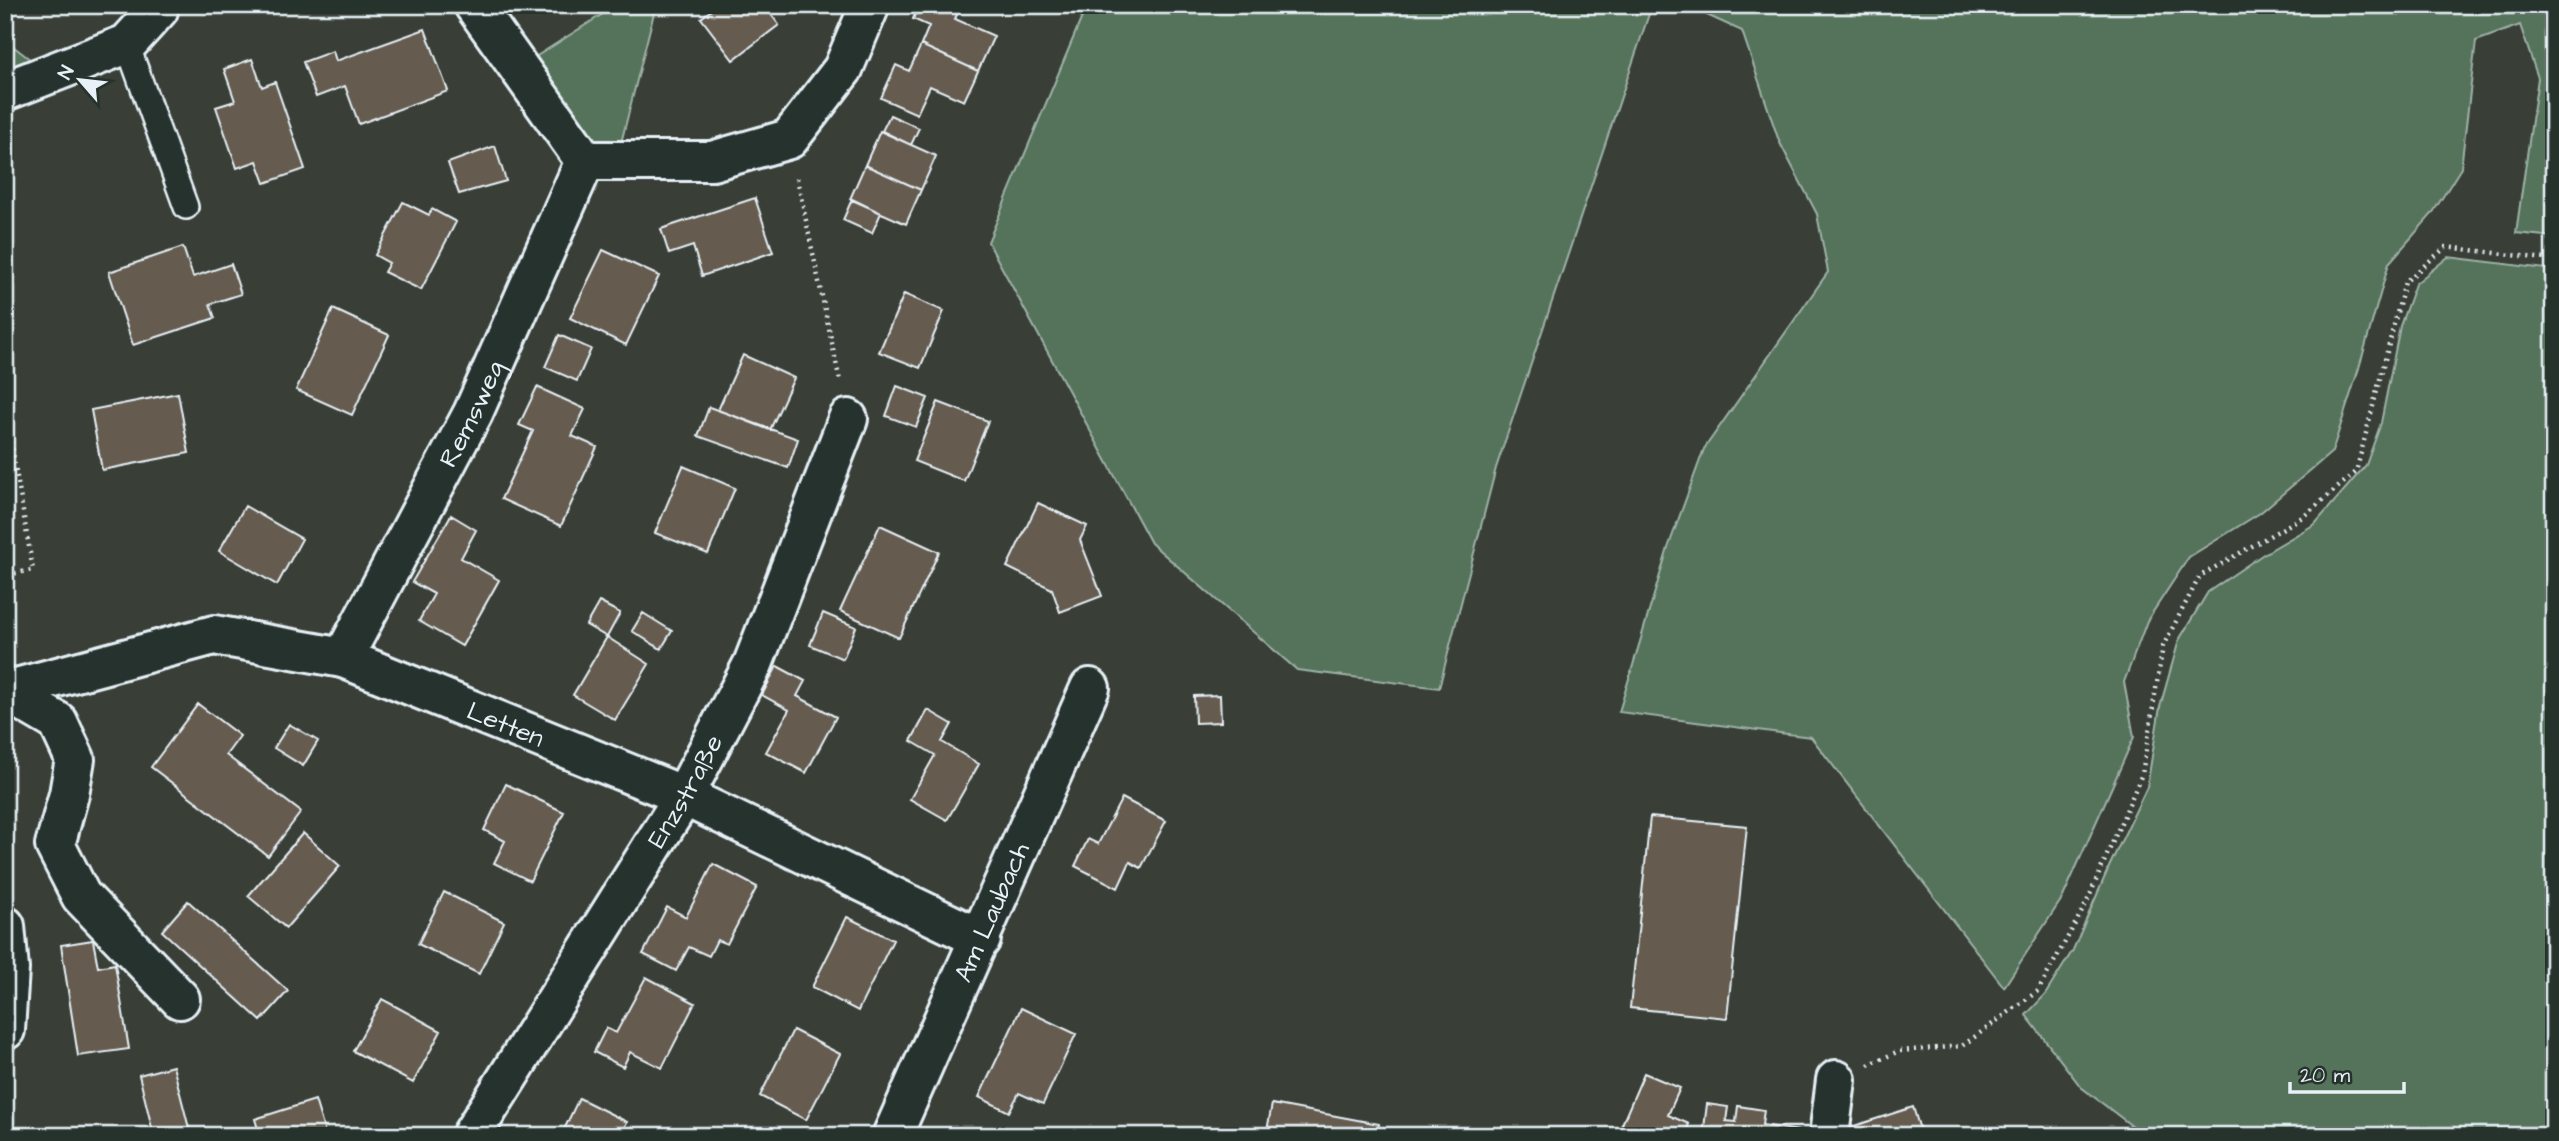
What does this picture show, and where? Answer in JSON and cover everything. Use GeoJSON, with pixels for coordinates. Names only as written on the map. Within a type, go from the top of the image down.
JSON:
{"type":"FeatureCollection","features":[{"type":"Feature","properties":{"kind":"street"},"geometry":{"type":"LineString","coordinates":[[474,5],[585,162],[712,161],[789,139],[844,69],[870,5]]}},
{"type":"Feature","properties":{"kind":"street"},"geometry":{"type":"LineString","coordinates":[[5,91],[127,44],[165,7]]}},
{"type":"Feature","properties":{"kind":"street","name":"Remsweg"},"geometry":{"type":"LineString","coordinates":[[343,658],[473,413],[585,162]]}},
{"type":"Feature","properties":{"kind":"street","name":"Enzstraße"},"geometry":{"type":"LineString","coordinates":[[471,1136],[684,796],[753,664],[848,419]]}},
{"type":"Feature","properties":{"kind":"street","name":"Letten"},"geometry":{"type":"LineString","coordinates":[[5,691],[214,635],[343,658],[684,796],[981,939]]}},
{"type":"Feature","properties":{"kind":"street","name":"Am Laubach"},"geometry":{"type":"LineString","coordinates":[[892,1136],[1090,688]]}},
{"type":"Feature","properties":{"kind":"street","name":"Letten"},"geometry":{"type":"LineString","coordinates":[[5,691],[58,722],[75,759],[55,845],[81,897],[180,999]]}},
{"type":"Feature","properties":{"kind":"street"},"geometry":{"type":"LineString","coordinates":[[5,926],[9,969],[5,1030]]}},
{"type":"Feature","properties":{"kind":"street"},"geometry":{"type":"LineString","coordinates":[[1829,1136],[1836,1080]]}},
{"type":"Feature","properties":{"kind":"lane"},"geometry":{"type":"LineString","coordinates":[[127,44],[186,206]]}},
{"type":"Feature","properties":{"kind":"path"},"geometry":{"type":"LineString","coordinates":[[789,139],[848,419]]}},
{"type":"Feature","properties":{"kind":"path"},"geometry":{"type":"LineString","coordinates":[[1836,1080],[1899,1051],[1962,1046],[2038,991],[2086,904],[2142,774],[2162,646],[2200,576],[2304,516],[2356,472],[2405,282],[2446,247],[2554,260]]}},
{"type":"Feature","properties":{"kind":"path"},"geometry":{"type":"LineString","coordinates":[[5,407],[33,569],[5,575]]}},
{"type":"Feature","properties":{"kind":"green space"},"geometry":{"type":"Polygon","coordinates":[[[617,5],[656,5],[621,143],[591,145],[529,61],[617,5]]]}},
{"type":"Feature","properties":{"kind":"green space"},"geometry":{"type":"Polygon","coordinates":[[[1087,5],[1652,5],[1496,468],[1439,688],[1297,670],[1151,543],[988,242],[1087,5]]]}},
{"type":"Feature","properties":{"kind":"green space"},"geometry":{"type":"Polygon","coordinates":[[[1685,5],[2554,5],[2554,237],[2516,233],[2538,78],[2520,25],[2476,41],[2461,168],[2432,214],[2389,263],[2332,452],[2260,513],[2189,557],[2147,621],[2124,682],[2134,737],[2063,897],[2004,987],[1811,737],[1619,712],[1668,548],[1704,449],[1828,272],[1817,214],[1779,141],[1742,31],[1685,5]]]}},
{"type":"Feature","properties":{"kind":"green space"},"geometry":{"type":"Polygon","coordinates":[[[5,40],[31,60],[5,72],[5,40]]]}},
{"type":"Feature","properties":{"kind":"green space"},"geometry":{"type":"Polygon","coordinates":[[[2448,257],[2554,270],[2554,1136],[2145,1136],[2081,1087],[2026,1015],[2045,995],[2073,950],[2147,787],[2160,707],[2179,640],[2208,592],[2262,555],[2315,524],[2366,465],[2381,423],[2400,326],[2415,284],[2448,257]]]}},
{"type":"Feature","properties":{"kind":"building"},"geometry":{"type":"Polygon","coordinates":[[[718,5],[764,5],[779,25],[733,60],[701,18],[718,5]]]}},
{"type":"Feature","properties":{"kind":"building"},"geometry":{"type":"Polygon","coordinates":[[[919,5],[961,5],[955,19],[994,36],[978,71],[921,45],[929,26],[913,19],[919,5]]]}},
{"type":"Feature","properties":{"kind":"building"},"geometry":{"type":"Polygon","coordinates":[[[425,29],[448,91],[359,124],[345,86],[316,97],[303,62],[333,51],[336,61],[425,29]]]}},
{"type":"Feature","properties":{"kind":"building"},"geometry":{"type":"Polygon","coordinates":[[[921,45],[978,71],[964,101],[930,86],[917,114],[881,98],[896,65],[909,71],[921,45]]]}},
{"type":"Feature","properties":{"kind":"building"},"geometry":{"type":"Polygon","coordinates":[[[252,59],[262,87],[275,82],[305,169],[265,183],[257,161],[237,168],[216,107],[235,101],[224,69],[252,59]]]}},
{"type":"Feature","properties":{"kind":"building"},"geometry":{"type":"Polygon","coordinates":[[[890,115],[919,128],[911,145],[882,131],[890,115]]]}},
{"type":"Feature","properties":{"kind":"building"},"geometry":{"type":"Polygon","coordinates":[[[880,131],[936,156],[921,190],[865,165],[880,131]]]}},
{"type":"Feature","properties":{"kind":"building"},"geometry":{"type":"Polygon","coordinates":[[[495,146],[506,181],[459,194],[448,163],[495,146]]]}},
{"type":"Feature","properties":{"kind":"building"},"geometry":{"type":"Polygon","coordinates":[[[865,165],[921,190],[906,224],[850,199],[865,165]]]}},
{"type":"Feature","properties":{"kind":"building"},"geometry":{"type":"Polygon","coordinates":[[[755,198],[773,252],[702,276],[693,246],[669,254],[661,229],[755,198]]]}},
{"type":"Feature","properties":{"kind":"building"},"geometry":{"type":"Polygon","coordinates":[[[852,199],[881,213],[872,233],[843,220],[852,199]]]}},
{"type":"Feature","properties":{"kind":"building"},"geometry":{"type":"Polygon","coordinates":[[[403,202],[429,215],[432,209],[456,222],[421,290],[384,272],[389,263],[375,255],[403,202]]]}},
{"type":"Feature","properties":{"kind":"building"},"geometry":{"type":"Polygon","coordinates":[[[183,247],[193,277],[231,264],[241,294],[210,304],[215,318],[133,345],[109,272],[183,247]]]}},
{"type":"Feature","properties":{"kind":"building"},"geometry":{"type":"Polygon","coordinates":[[[603,250],[659,276],[626,345],[570,318],[603,250]]]}},
{"type":"Feature","properties":{"kind":"building"},"geometry":{"type":"Polygon","coordinates":[[[904,294],[944,311],[920,368],[879,352],[904,294]]]}},
{"type":"Feature","properties":{"kind":"building"},"geometry":{"type":"Polygon","coordinates":[[[333,309],[389,335],[352,415],[296,390],[333,309]]]}},
{"type":"Feature","properties":{"kind":"building"},"geometry":{"type":"Polygon","coordinates":[[[559,335],[591,349],[577,381],[545,367],[559,335]]]}},
{"type":"Feature","properties":{"kind":"building"},"geometry":{"type":"Polygon","coordinates":[[[743,355],[794,378],[770,430],[718,410],[743,355]]]}},
{"type":"Feature","properties":{"kind":"building"},"geometry":{"type":"Polygon","coordinates":[[[897,386],[928,398],[916,427],[886,416],[897,386]]]}},
{"type":"Feature","properties":{"kind":"building"},"geometry":{"type":"Polygon","coordinates":[[[537,387],[585,409],[572,436],[597,447],[561,526],[501,499],[533,431],[519,425],[537,387]]]}},
{"type":"Feature","properties":{"kind":"building"},"geometry":{"type":"Polygon","coordinates":[[[178,393],[189,453],[102,470],[91,410],[178,393]]]}},
{"type":"Feature","properties":{"kind":"building"},"geometry":{"type":"Polygon","coordinates":[[[938,402],[988,421],[964,481],[914,461],[938,402]]]}},
{"type":"Feature","properties":{"kind":"building"},"geometry":{"type":"Polygon","coordinates":[[[709,407],[798,439],[788,468],[698,436],[709,407]]]}},
{"type":"Feature","properties":{"kind":"building"},"geometry":{"type":"Polygon","coordinates":[[[683,466],[735,488],[708,554],[655,533],[683,466]]]}},
{"type":"Feature","properties":{"kind":"building"},"geometry":{"type":"Polygon","coordinates":[[[1038,503],[1087,526],[1080,540],[1102,596],[1060,612],[1052,589],[1007,567],[1038,503]]]}},
{"type":"Feature","properties":{"kind":"building"},"geometry":{"type":"Polygon","coordinates":[[[245,506],[302,539],[277,585],[219,551],[245,506]]]}},
{"type":"Feature","properties":{"kind":"building"},"geometry":{"type":"Polygon","coordinates":[[[451,515],[476,530],[461,558],[499,580],[462,646],[419,621],[434,594],[412,582],[451,515]]]}},
{"type":"Feature","properties":{"kind":"building"},"geometry":{"type":"Polygon","coordinates":[[[880,525],[939,552],[899,638],[840,611],[880,525]]]}},
{"type":"Feature","properties":{"kind":"building"},"geometry":{"type":"Polygon","coordinates":[[[599,602],[620,613],[607,637],[586,625],[599,602]]]}},
{"type":"Feature","properties":{"kind":"building"},"geometry":{"type":"Polygon","coordinates":[[[643,613],[672,631],[661,649],[632,631],[643,613]]]}},
{"type":"Feature","properties":{"kind":"building"},"geometry":{"type":"Polygon","coordinates":[[[823,613],[856,627],[843,659],[810,645],[823,613]]]}},
{"type":"Feature","properties":{"kind":"building"},"geometry":{"type":"Polygon","coordinates":[[[607,637],[649,664],[615,720],[573,695],[607,637]]]}},
{"type":"Feature","properties":{"kind":"building"},"geometry":{"type":"Polygon","coordinates":[[[777,666],[805,681],[797,696],[836,717],[806,773],[766,752],[789,710],[762,695],[777,666]]]}},
{"type":"Feature","properties":{"kind":"building"},"geometry":{"type":"Polygon","coordinates":[[[1220,695],[1221,722],[1195,723],[1194,696],[1220,695]]]}},
{"type":"Feature","properties":{"kind":"building"},"geometry":{"type":"Polygon","coordinates":[[[198,704],[240,736],[226,755],[301,812],[268,856],[151,767],[198,704]]]}},
{"type":"Feature","properties":{"kind":"building"},"geometry":{"type":"Polygon","coordinates":[[[928,710],[952,724],[942,742],[979,764],[947,820],[910,799],[935,755],[911,741],[928,710]]]}},
{"type":"Feature","properties":{"kind":"building"},"geometry":{"type":"Polygon","coordinates":[[[289,724],[318,741],[303,766],[274,748],[289,724]]]}},
{"type":"Feature","properties":{"kind":"building"},"geometry":{"type":"Polygon","coordinates":[[[506,784],[564,812],[530,881],[494,863],[505,841],[484,830],[506,784]]]}},
{"type":"Feature","properties":{"kind":"building"},"geometry":{"type":"Polygon","coordinates":[[[1122,798],[1166,821],[1141,868],[1130,862],[1118,888],[1075,866],[1088,839],[1098,844],[1122,798]]]}},
{"type":"Feature","properties":{"kind":"building"},"geometry":{"type":"Polygon","coordinates":[[[1650,817],[1747,826],[1727,1018],[1630,1008],[1650,817]]]}},
{"type":"Feature","properties":{"kind":"building"},"geometry":{"type":"Polygon","coordinates":[[[303,833],[340,866],[286,928],[248,896],[303,833]]]}},
{"type":"Feature","properties":{"kind":"building"},"geometry":{"type":"Polygon","coordinates":[[[713,864],[757,887],[727,944],[717,940],[709,956],[689,947],[676,971],[643,954],[667,907],[686,917],[713,864]]]}},
{"type":"Feature","properties":{"kind":"building"},"geometry":{"type":"Polygon","coordinates":[[[444,892],[504,922],[479,974],[418,944],[444,892]]]}},
{"type":"Feature","properties":{"kind":"building"},"geometry":{"type":"Polygon","coordinates":[[[188,901],[288,991],[261,1021],[162,931],[188,901]]]}},
{"type":"Feature","properties":{"kind":"building"},"geometry":{"type":"Polygon","coordinates":[[[847,917],[893,940],[858,1011],[812,987],[847,917]]]}},
{"type":"Feature","properties":{"kind":"building"},"geometry":{"type":"Polygon","coordinates":[[[93,940],[98,967],[115,964],[129,1049],[78,1056],[61,945],[93,940]]]}},
{"type":"Feature","properties":{"kind":"building"},"geometry":{"type":"Polygon","coordinates":[[[646,977],[695,1003],[662,1068],[630,1052],[623,1067],[594,1052],[606,1028],[616,1033],[646,977]]]}},
{"type":"Feature","properties":{"kind":"building"},"geometry":{"type":"Polygon","coordinates":[[[382,999],[441,1031],[413,1083],[353,1051],[382,999]]]}},
{"type":"Feature","properties":{"kind":"building"},"geometry":{"type":"Polygon","coordinates":[[[1021,1008],[1076,1034],[1043,1104],[1019,1093],[1009,1112],[979,1097],[1021,1008]]]}},
{"type":"Feature","properties":{"kind":"building"},"geometry":{"type":"Polygon","coordinates":[[[793,1030],[840,1054],[806,1120],[760,1096],[793,1030]]]}},
{"type":"Feature","properties":{"kind":"building"},"geometry":{"type":"Polygon","coordinates":[[[173,1066],[191,1136],[154,1136],[139,1075],[173,1066]]]}},
{"type":"Feature","properties":{"kind":"building"},"geometry":{"type":"Polygon","coordinates":[[[1644,1073],[1680,1088],[1668,1115],[1689,1124],[1684,1136],[1617,1136],[1644,1073]]]}},
{"type":"Feature","properties":{"kind":"building"},"geometry":{"type":"Polygon","coordinates":[[[579,1098],[627,1122],[620,1136],[561,1136],[579,1098]]]}},
{"type":"Feature","properties":{"kind":"building"},"geometry":{"type":"Polygon","coordinates":[[[315,1100],[326,1136],[260,1136],[255,1119],[315,1100]]]}},
{"type":"Feature","properties":{"kind":"building"},"geometry":{"type":"Polygon","coordinates":[[[1272,1104],[1379,1124],[1377,1136],[1266,1136],[1272,1104]]]}},
{"type":"Feature","properties":{"kind":"building"},"geometry":{"type":"Polygon","coordinates":[[[1707,1104],[1728,1107],[1726,1121],[1736,1122],[1738,1106],[1764,1110],[1762,1125],[1806,1132],[1806,1136],[1703,1136],[1707,1104]]]}},
{"type":"Feature","properties":{"kind":"building"},"geometry":{"type":"Polygon","coordinates":[[[1913,1107],[1922,1136],[1854,1136],[1851,1127],[1913,1107]]]}},
{"type":"Feature","properties":{"kind":"building"},"geometry":{"type":"Polygon","coordinates":[[[1941,1130],[1943,1136],[1922,1136],[1941,1130]]]}}]}
